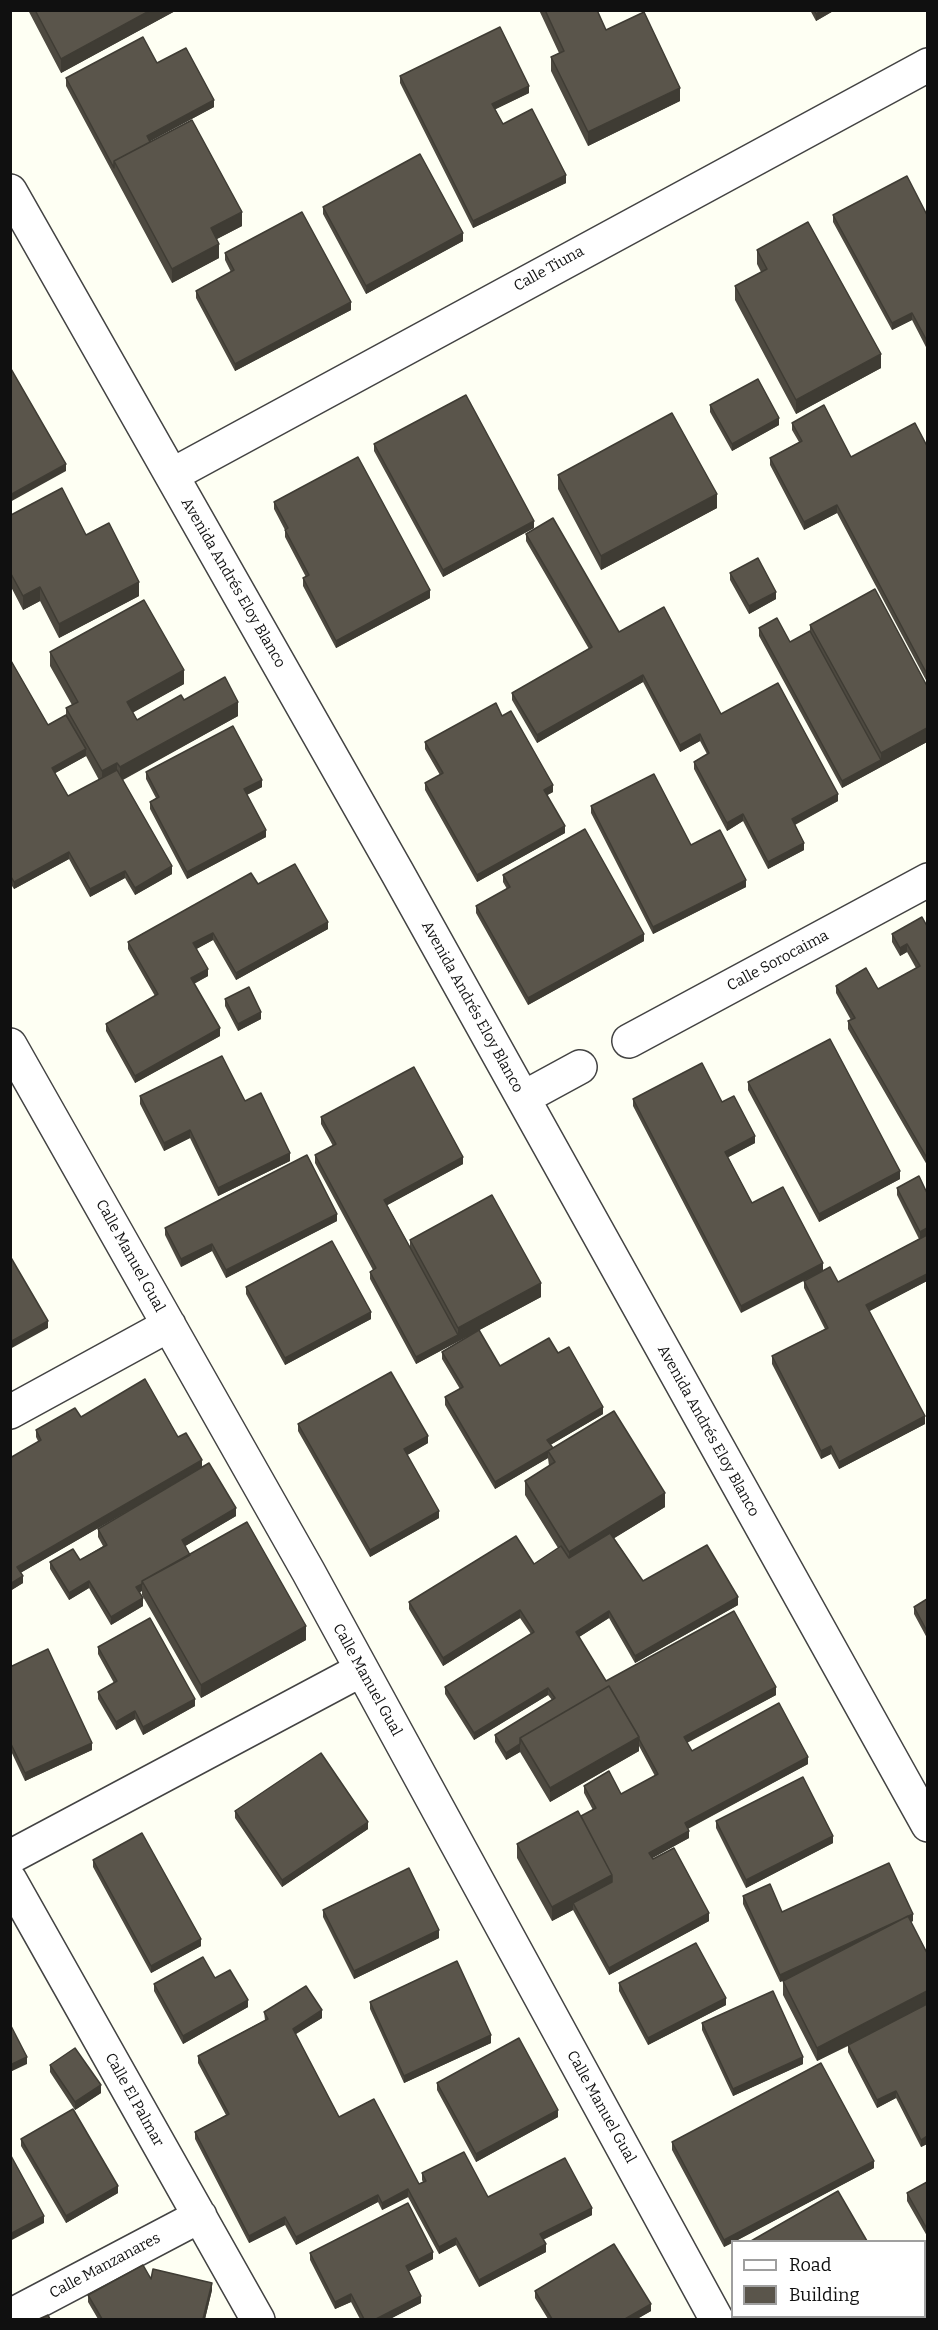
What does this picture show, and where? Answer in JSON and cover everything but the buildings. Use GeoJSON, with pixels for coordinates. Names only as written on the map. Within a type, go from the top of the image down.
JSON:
{"type":"FeatureCollection","features":[{"type":"Feature","properties":{"kind":"street","name":"Calle Tiuna"},"geometry":{"type":"LineString","coordinates":[[172,475],[927,65]]}},
{"type":"Feature","properties":{"kind":"street","name":"Avenida Andrés Eloy Blanco"},"geometry":{"type":"LineString","coordinates":[[10,191],[392,862],[927,1825]]}},
{"type":"Feature","properties":{"kind":"street","name":"Calle Sorocaima"},"geometry":{"type":"LineString","coordinates":[[629,1041],[927,880]]}},
{"type":"Feature","properties":{"kind":"street","name":"Calle Manuel Gual"},"geometry":{"type":"LineString","coordinates":[[10,1046],[361,1670],[717,2319]]}},
{"type":"Feature","properties":{"kind":"street"},"geometry":{"type":"LineString","coordinates":[[523,1098],[580,1067]]}},
{"type":"Feature","properties":{"kind":"street"},"geometry":{"type":"LineString","coordinates":[[10,1412],[169,1325]]}},
{"type":"Feature","properties":{"kind":"street"},"geometry":{"type":"LineString","coordinates":[[10,1857],[361,1670]]}},
{"type":"Feature","properties":{"kind":"street","name":"Calle El Palmar"},"geometry":{"type":"LineString","coordinates":[[10,1880],[258,2319]]}},
{"type":"Feature","properties":{"kind":"street","name":"Calle Manzanares"},"geometry":{"type":"LineString","coordinates":[[10,2316],[200,2216]]}}]}
